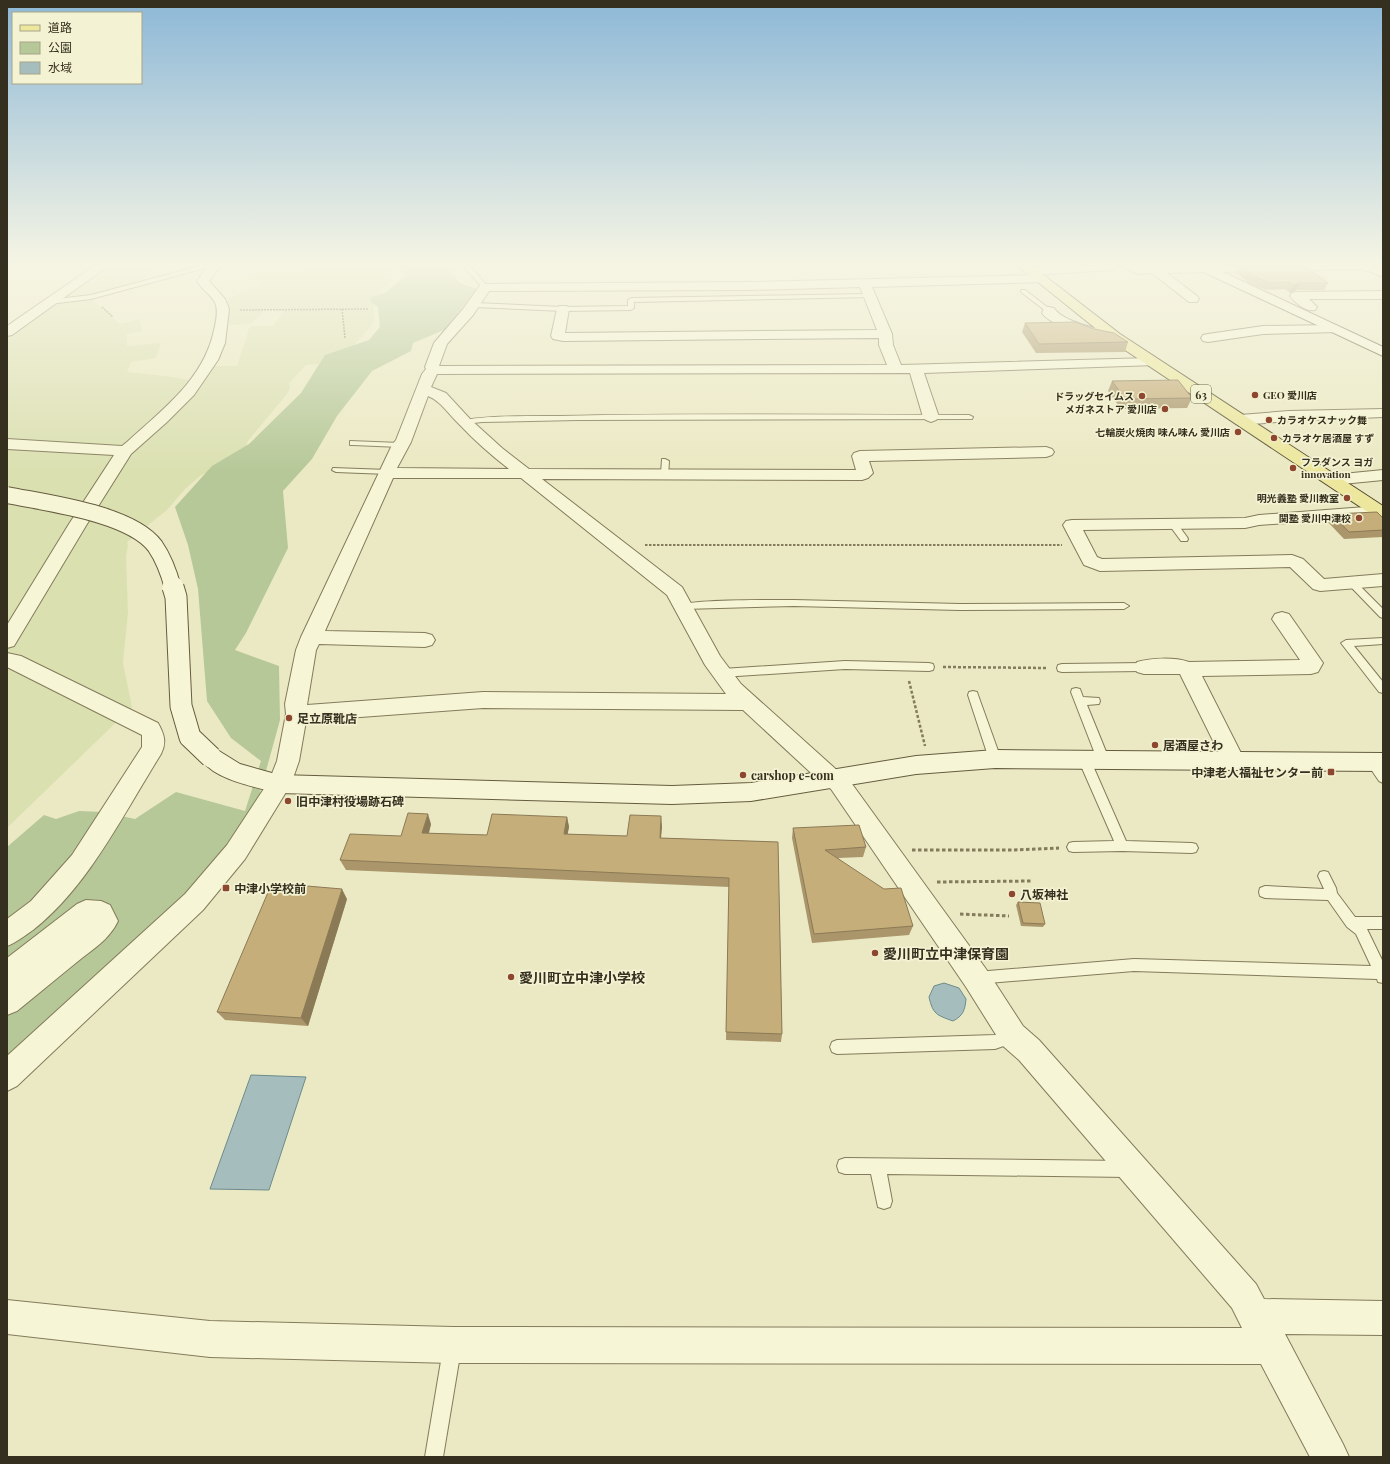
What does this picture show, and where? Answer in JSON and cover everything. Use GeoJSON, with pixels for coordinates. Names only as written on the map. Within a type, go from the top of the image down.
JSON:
{"type":"FeatureCollection","features":[{"type":"Feature","properties":{"kind":"main road","name":"63"},"geometry":{"type":"LineString","coordinates":[[1112,334],[1151,362],[1381,512]]}},
{"type":"Feature","properties":{"kind":"street"},"geometry":{"type":"LineString","coordinates":[[7,641],[78,524],[125,451],[201,378],[209,365],[221,334]]}},
{"type":"Feature","properties":{"kind":"street"},"geometry":{"type":"LineString","coordinates":[[10,1069],[194,902],[236,852],[279,784],[288,761],[297,714],[296,704],[306,650],[400,445],[403,442],[441,343],[448,334]]}},
{"type":"Feature","properties":{"kind":"street"},"geometry":{"type":"LineString","coordinates":[[558,334],[558,336],[563,337],[851,334]]}},
{"type":"Feature","properties":{"kind":"street"},"geometry":{"type":"LineString","coordinates":[[885,334],[886,345],[896,369]]}},
{"type":"Feature","properties":{"kind":"street"},"geometry":{"type":"LineString","coordinates":[[1103,334],[1115,337]]}},
{"type":"Feature","properties":{"kind":"street"},"geometry":{"type":"LineString","coordinates":[[1208,338],[1233,334]]}},
{"type":"Feature","properties":{"kind":"street"},"geometry":{"type":"LineString","coordinates":[[1346,334],[1383,352]]}},
{"type":"Feature","properties":{"kind":"street"},"geometry":{"type":"LineString","coordinates":[[428,380],[1151,362]]}},
{"type":"Feature","properties":{"kind":"street"},"geometry":{"type":"LineString","coordinates":[[916,369],[931,417]]}},
{"type":"Feature","properties":{"kind":"street"},"geometry":{"type":"LineString","coordinates":[[428,380],[465,422],[526,475],[619,546],[674,591],[684,606],[712,660],[734,689],[830,778],[839,784],[976,978],[1013,1036],[1029,1050],[1244,1296],[1330,1457]]}},
{"type":"Feature","properties":{"kind":"street"},"geometry":{"type":"LineString","coordinates":[[1240,420],[1289,416],[1376,413],[1383,424]]}},
{"type":"Feature","properties":{"kind":"street"},"geometry":{"type":"LineString","coordinates":[[7,444],[125,451]]}},
{"type":"Feature","properties":{"kind":"street"},"geometry":{"type":"LineString","coordinates":[[388,472],[526,475],[665,467],[862,475],[865,473],[859,452],[949,451],[1038,454]]}},
{"type":"Feature","properties":{"kind":"street"},"geometry":{"type":"LineString","coordinates":[[1332,480],[1383,474]]}},
{"type":"Feature","properties":{"kind":"street"},"geometry":{"type":"LineString","coordinates":[[7,495],[74,508],[104,516],[134,530],[154,545],[166,564],[176,597],[181,706],[190,737],[210,757],[233,771],[279,784],[672,795],[751,792],[830,778],[929,764],[995,759],[1234,761],[1379,767]]}},
{"type":"Feature","properties":{"kind":"street"},"geometry":{"type":"LineString","coordinates":[[1381,512],[1259,520],[1245,523],[1072,525],[1090,561],[1100,565],[1292,561],[1297,563],[1320,585],[1383,580]]}},
{"type":"Feature","properties":{"kind":"street"},"geometry":{"type":"LineString","coordinates":[[1144,667],[1311,667],[1313,663],[1283,627]]}},
{"type":"Feature","properties":{"kind":"street"},"geometry":{"type":"LineString","coordinates":[[311,637],[415,637]]}},
{"type":"Feature","properties":{"kind":"street"},"geometry":{"type":"LineString","coordinates":[[7,660],[14,661],[150,729],[154,738],[153,748],[81,862],[40,910],[7,934]]}},
{"type":"Feature","properties":{"kind":"street"},"geometry":{"type":"LineString","coordinates":[[1188,668],[1234,761]]}},
{"type":"Feature","properties":{"kind":"street"},"geometry":{"type":"LineString","coordinates":[[297,714],[483,700],[748,702]]}},
{"type":"Feature","properties":{"kind":"street"},"geometry":{"type":"LineString","coordinates":[[7,974],[86,912],[101,913],[105,921],[96,934],[71,950],[7,1002]]}},
{"type":"Feature","properties":{"kind":"street"},"geometry":{"type":"LineString","coordinates":[[1256,1316],[1383,1318]]}},
{"type":"Feature","properties":{"kind":"street"},"geometry":{"type":"LineString","coordinates":[[7,1317],[210,1339],[453,1345],[1272,1346]]}},
{"type":"Feature","properties":{"kind":"lane"},"geometry":{"type":"LineString","coordinates":[[465,422],[482,420],[577,418],[969,417]]}},
{"type":"Feature","properties":{"kind":"lane"},"geometry":{"type":"LineString","coordinates":[[353,442],[400,445]]}},
{"type":"Feature","properties":{"kind":"lane"},"geometry":{"type":"LineString","coordinates":[[340,469],[388,472]]}},
{"type":"Feature","properties":{"kind":"lane"},"geometry":{"type":"LineString","coordinates":[[1173,524],[1184,539]]}},
{"type":"Feature","properties":{"kind":"lane"},"geometry":{"type":"LineString","coordinates":[[1351,582],[1383,615]]}},
{"type":"Feature","properties":{"kind":"lane"},"geometry":{"type":"LineString","coordinates":[[684,606],[745,603],[905,606],[1124,606]]}},
{"type":"Feature","properties":{"kind":"lane"},"geometry":{"type":"LineString","coordinates":[[1383,641],[1346,643],[1383,689]]}},
{"type":"Feature","properties":{"kind":"lane"},"geometry":{"type":"LineString","coordinates":[[722,673],[845,665],[929,667]]}},
{"type":"Feature","properties":{"kind":"lane"},"geometry":{"type":"LineString","coordinates":[[1062,668],[1144,667]]}},
{"type":"Feature","properties":{"kind":"lane"},"geometry":{"type":"LineString","coordinates":[[973,695],[995,759]]}},
{"type":"Feature","properties":{"kind":"lane"},"geometry":{"type":"LineString","coordinates":[[1095,701],[1078,696],[1094,759],[1122,846]]}},
{"type":"Feature","properties":{"kind":"lane"},"geometry":{"type":"LineString","coordinates":[[1073,847],[1122,846],[1192,848]]}},
{"type":"Feature","properties":{"kind":"lane"},"geometry":{"type":"LineString","coordinates":[[976,978],[1134,965],[1382,975],[1361,930],[1352,923],[1331,895],[1330,888],[1324,876]]}},
{"type":"Feature","properties":{"kind":"lane"},"geometry":{"type":"LineString","coordinates":[[1265,892],[1331,895]]}},
{"type":"Feature","properties":{"kind":"lane"},"geometry":{"type":"LineString","coordinates":[[1352,923],[1383,924]]}},
{"type":"Feature","properties":{"kind":"lane"},"geometry":{"type":"LineString","coordinates":[[837,1047],[996,1042],[1013,1036]]}},
{"type":"Feature","properties":{"kind":"lane"},"geometry":{"type":"LineString","coordinates":[[845,1166],[1133,1169]]}},
{"type":"Feature","properties":{"kind":"lane"},"geometry":{"type":"LineString","coordinates":[[877,1166],[884,1201]]}},
{"type":"Feature","properties":{"kind":"lane"},"geometry":{"type":"LineString","coordinates":[[434,1457],[453,1345]]}},
{"type":"Feature","properties":{"kind":"path"},"geometry":{"type":"LineString","coordinates":[[619,546],[1081,544]]}},
{"type":"Feature","properties":{"kind":"path"},"geometry":{"type":"LineString","coordinates":[[906,667],[929,764]]}},
{"type":"Feature","properties":{"kind":"path"},"geometry":{"type":"LineString","coordinates":[[929,667],[1062,668]]}},
{"type":"Feature","properties":{"kind":"path"},"geometry":{"type":"LineString","coordinates":[[886,850],[1012,850],[1073,847]]}},
{"type":"Feature","properties":{"kind":"path"},"geometry":{"type":"LineString","coordinates":[[908,882],[1031,881]]}},
{"type":"Feature","properties":{"kind":"path"},"geometry":{"type":"LineString","coordinates":[[929,913],[1009,916]]}},
{"type":"Feature","properties":{"kind":"green space"},"geometry":{"type":"Polygon","coordinates":[[[12,334],[127,334],[127,346],[161,343],[156,358],[131,362],[127,372],[194,381],[213,366],[237,366],[247,334],[363,334],[351,348],[332,355],[318,364],[306,365],[289,383],[290,388],[287,394],[247,442],[247,447],[233,459],[200,476],[185,489],[167,510],[127,542],[128,612],[123,663],[132,707],[7,828],[7,338],[12,334]]]}},
{"type":"Feature","properties":{"kind":"green space"},"geometry":{"type":"Polygon","coordinates":[[[374,334],[434,334],[413,343],[411,351],[372,371],[337,416],[312,459],[283,491],[288,548],[246,633],[235,650],[279,666],[280,720],[255,811],[183,900],[7,1062],[7,847],[44,815],[56,819],[79,811],[103,812],[135,819],[176,792],[245,811],[261,761],[231,738],[207,701],[198,589],[188,545],[175,507],[212,466],[249,444],[301,393],[325,355],[369,340],[374,334]]]}},
{"type":"Feature","properties":{"kind":"water"},"geometry":{"type":"Polygon","coordinates":[[[944,983],[959,988],[966,999],[963,1012],[953,1021],[936,1013],[932,1007],[929,997],[934,986],[944,983]]]}},
{"type":"Feature","properties":{"kind":"water"},"geometry":{"type":"Polygon","coordinates":[[[251,1075],[306,1077],[269,1190],[210,1189],[251,1075]]]}},
{"type":"Feature","properties":{"kind":"building"},"geometry":{"type":"Polygon","coordinates":[[[1033,334],[1116,334],[1128,342],[1039,344],[1033,334]]]}},
{"type":"Feature","properties":{"kind":"building"},"geometry":{"type":"Polygon","coordinates":[[[1178,380],[1192,398],[1125,399],[1112,381],[1178,380]]]}},
{"type":"Feature","properties":{"kind":"building"},"geometry":{"type":"Polygon","coordinates":[[[1377,512],[1383,518],[1383,530],[1349,532],[1332,514],[1377,512]]]}},
{"type":"Feature","properties":{"kind":"building"},"geometry":{"type":"Polygon","coordinates":[[[408,813],[428,814],[422,833],[487,835],[492,814],[567,817],[564,834],[627,836],[630,815],[661,816],[660,838],[778,842],[782,1034],[726,1032],[729,878],[340,860],[350,834],[401,836],[408,813]]]}},
{"type":"Feature","properties":{"kind":"building"},"geometry":{"type":"Polygon","coordinates":[[[859,825],[866,847],[825,850],[884,889],[901,888],[913,926],[814,934],[793,828],[859,825]]]}},
{"type":"Feature","properties":{"kind":"building"},"geometry":{"type":"Polygon","coordinates":[[[272,883],[342,889],[301,1018],[217,1012],[272,883]]]}},
{"type":"Feature","properties":{"kind":"building"},"geometry":{"type":"Polygon","coordinates":[[[1018,902],[1040,903],[1045,924],[1023,923],[1018,902]]]}},
{"type":"Feature","properties":{"kind":"place","name":"GEO 愛川店"},"geometry":{"type":"Point","coordinates":[1255,395]}},
{"type":"Feature","properties":{"kind":"place","name":"ドラッグセイムス"},"geometry":{"type":"Point","coordinates":[1142,396]}},
{"type":"Feature","properties":{"kind":"place","name":"メガネストア 愛川店"},"geometry":{"type":"Point","coordinates":[1165,409]}},
{"type":"Feature","properties":{"kind":"place","name":"カラオケスナック舞"},"geometry":{"type":"Point","coordinates":[1269,420]}},
{"type":"Feature","properties":{"kind":"place","name":"七輪炭火焼肉 味ん味ん 愛川店"},"geometry":{"type":"Point","coordinates":[1238,432]}},
{"type":"Feature","properties":{"kind":"place","name":"カラオケ居酒屋 すず"},"geometry":{"type":"Point","coordinates":[1274,438]}},
{"type":"Feature","properties":{"kind":"place","name":"フラダンス ヨガ innovation"},"geometry":{"type":"Point","coordinates":[1293,468]}},
{"type":"Feature","properties":{"kind":"place","name":"明光義塾 愛川教室"},"geometry":{"type":"Point","coordinates":[1347,498]}},
{"type":"Feature","properties":{"kind":"place","name":"関塾 愛川中津校"},"geometry":{"type":"Point","coordinates":[1359,518]}},
{"type":"Feature","properties":{"kind":"place","name":"足立原靴店"},"geometry":{"type":"Point","coordinates":[289,718]}},
{"type":"Feature","properties":{"kind":"place","name":"居酒屋さわ"},"geometry":{"type":"Point","coordinates":[1155,745]}},
{"type":"Feature","properties":{"kind":"place","name":"中津老人福祉センター前"},"geometry":{"type":"Point","coordinates":[1331,772]}},
{"type":"Feature","properties":{"kind":"place","name":"carshop e-com"},"geometry":{"type":"Point","coordinates":[743,775]}},
{"type":"Feature","properties":{"kind":"place","name":"旧中津村役場跡石碑"},"geometry":{"type":"Point","coordinates":[288,801]}},
{"type":"Feature","properties":{"kind":"place","name":"中津小学校前"},"geometry":{"type":"Point","coordinates":[226,888]}},
{"type":"Feature","properties":{"kind":"place","name":"八坂神社"},"geometry":{"type":"Point","coordinates":[1012,894]}},
{"type":"Feature","properties":{"kind":"place","name":"愛川町立中津保育園"},"geometry":{"type":"Point","coordinates":[875,953]}},
{"type":"Feature","properties":{"kind":"place","name":"愛川町立中津小学校"},"geometry":{"type":"Point","coordinates":[511,977]}}]}
